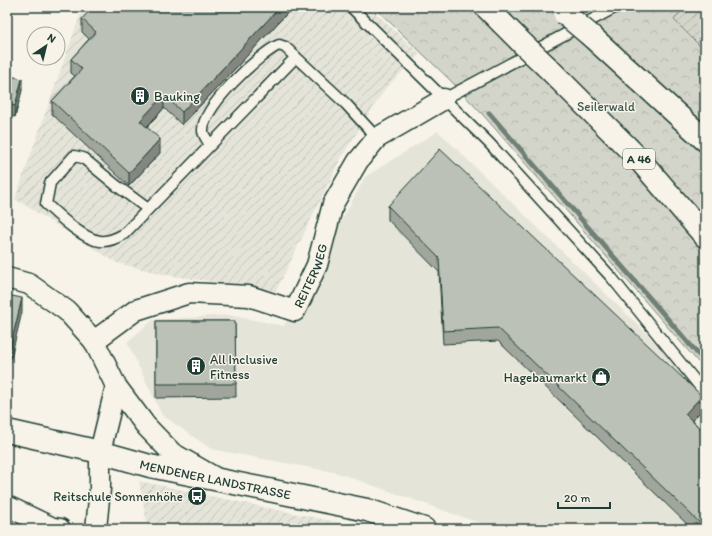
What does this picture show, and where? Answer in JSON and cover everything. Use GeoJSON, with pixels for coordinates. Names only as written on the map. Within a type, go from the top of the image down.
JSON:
{"type":"FeatureCollection","features":[{"type":"Feature","properties":{"kind":"main road","name":"A 46"},"geometry":{"type":"LineString","coordinates":[[486,7],[638,158],[705,236]]}},
{"type":"Feature","properties":{"kind":"main road"},"geometry":{"type":"LineString","coordinates":[[561,11],[705,140]]}},
{"type":"Feature","properties":{"kind":"main road","name":"MENDENER LANDSTRASSE"},"geometry":{"type":"LineString","coordinates":[[7,431],[100,452],[150,466],[367,510],[424,529]]}},
{"type":"Feature","properties":{"kind":"street","name":"REITERWEG"},"geometry":{"type":"LineString","coordinates":[[94,341],[136,310],[189,293],[249,296],[295,311],[317,265],[333,204],[358,160],[377,138],[444,99]]}},
{"type":"Feature","properties":{"kind":"street"},"geometry":{"type":"LineString","coordinates":[[7,278],[29,284],[66,311],[94,341],[116,386],[146,426],[172,452],[221,481]]}},
{"type":"Feature","properties":{"kind":"street"},"geometry":{"type":"LineString","coordinates":[[96,529],[100,489],[100,452],[116,386]]}},
{"type":"Feature","properties":{"kind":"street"},"geometry":{"type":"LineString","coordinates":[[7,506],[53,528],[60,529]]}},
{"type":"Feature","properties":{"kind":"lane"},"geometry":{"type":"LineString","coordinates":[[352,7],[489,143],[612,278],[705,393]]}},
{"type":"Feature","properties":{"kind":"lane"},"geometry":{"type":"LineString","coordinates":[[444,99],[616,7]]}},
{"type":"Feature","properties":{"kind":"lane"},"geometry":{"type":"LineString","coordinates":[[210,145],[203,132],[206,115],[226,90],[270,49],[279,45],[296,57],[346,104],[377,138]]}},
{"type":"Feature","properties":{"kind":"lane"},"geometry":{"type":"LineString","coordinates":[[148,209],[83,158],[74,156],[50,183],[46,204],[73,228],[100,241],[113,240],[124,234],[296,57]]}},
{"type":"Feature","properties":{"kind":"shaded area"},"geometry":{"type":"Polygon","coordinates":[[[83,7],[369,7],[420,54],[385,89],[342,156],[276,291],[166,275],[117,263],[15,199],[62,66],[66,66],[66,55],[83,7]]]}},
{"type":"Feature","properties":{"kind":"shaded area"},"geometry":{"type":"Polygon","coordinates":[[[438,131],[705,390],[705,529],[496,529],[338,473],[211,449],[162,415],[127,342],[153,320],[229,315],[284,326],[365,177],[438,131]]]}},
{"type":"Feature","properties":{"kind":"shaded area"},"geometry":{"type":"Polygon","coordinates":[[[139,481],[360,527],[364,529],[148,529],[139,481]]]}},
{"type":"Feature","properties":{"kind":"green space","name":"Seilerwald"},"geometry":{"type":"Polygon","coordinates":[[[374,7],[685,7],[674,20],[705,51],[705,370],[484,116],[450,80],[374,7]]]}},
{"type":"Feature","properties":{"kind":"green space"},"geometry":{"type":"Polygon","coordinates":[[[685,7],[705,7],[705,51],[674,20],[685,7]]]}},
{"type":"Feature","properties":{"kind":"building","name":"Bauking"},"geometry":{"type":"Polygon","coordinates":[[[93,7],[280,7],[182,112],[164,95],[140,121],[160,139],[129,173],[52,101],[82,69],[71,59],[96,32],[82,19],[93,7]]]}},
{"type":"Feature","properties":{"kind":"building"},"geometry":{"type":"Polygon","coordinates":[[[7,75],[22,79],[15,106],[7,104],[7,75]]]}},
{"type":"Feature","properties":{"kind":"building","name":"Hagebaumarkt"},"geometry":{"type":"Polygon","coordinates":[[[440,149],[702,396],[685,414],[705,433],[705,528],[498,328],[443,331],[439,258],[388,206],[440,149]]]}},
{"type":"Feature","properties":{"kind":"building"},"geometry":{"type":"Polygon","coordinates":[[[7,295],[22,298],[7,361],[7,295]]]}},
{"type":"Feature","properties":{"kind":"building","name":"All Inclusive Fitness"},"geometry":{"type":"Polygon","coordinates":[[[156,321],[235,321],[236,384],[156,384],[156,321]]]}},
{"type":"Feature","properties":{"kind":"waterway"},"geometry":{"type":"LineString","coordinates":[[489,113],[705,362]]}},
{"type":"Feature","properties":{"kind":"place","name":"Bauking"},"geometry":{"type":"Point","coordinates":[140,96]}},
{"type":"Feature","properties":{"kind":"place","name":"All Inclusive Fitness"},"geometry":{"type":"Point","coordinates":[196,366]}},
{"type":"Feature","properties":{"kind":"place","name":"Hagebaumarkt"},"geometry":{"type":"Point","coordinates":[601,377]}},
{"type":"Feature","properties":{"kind":"place","name":"Reitschule Sonnenhöhe"},"geometry":{"type":"Point","coordinates":[197,496]}}]}
